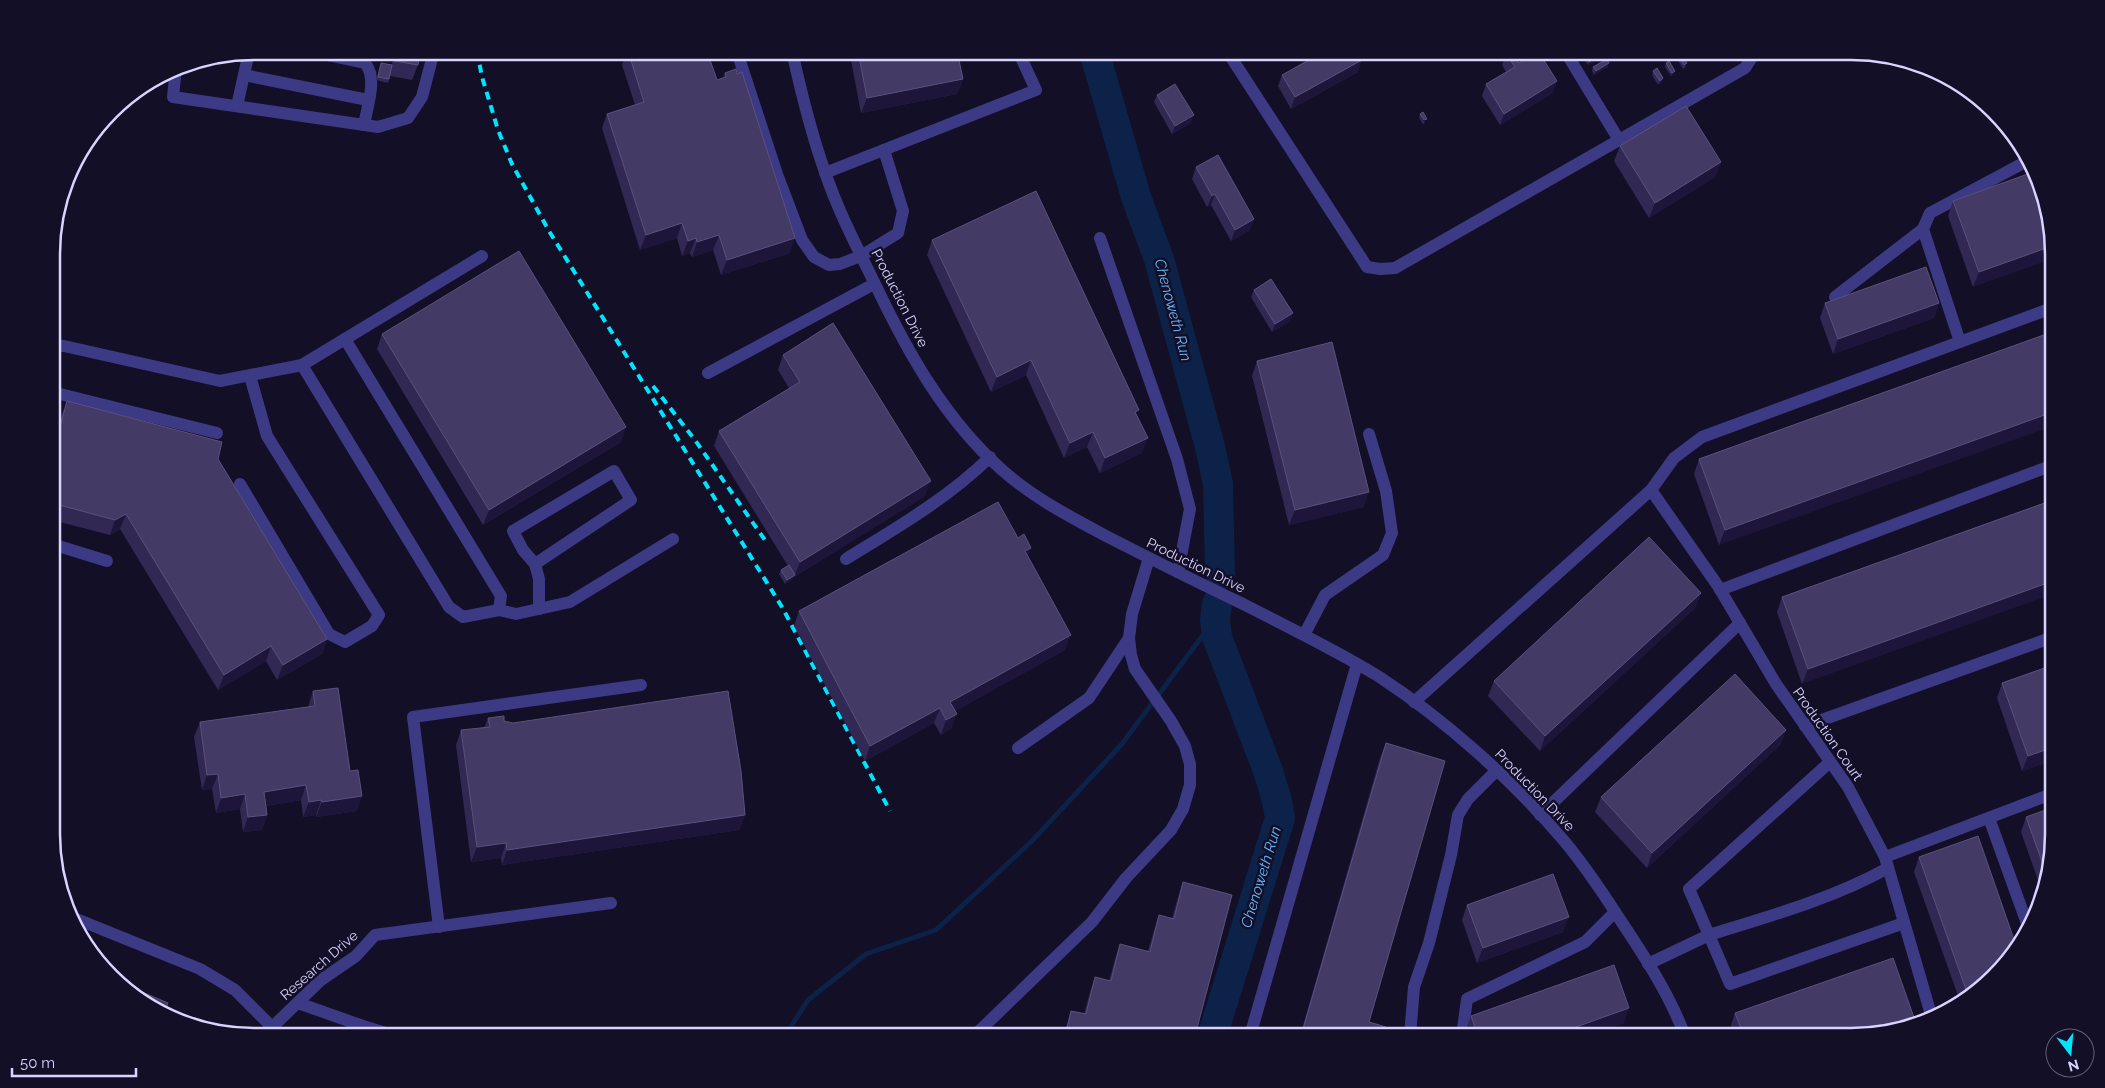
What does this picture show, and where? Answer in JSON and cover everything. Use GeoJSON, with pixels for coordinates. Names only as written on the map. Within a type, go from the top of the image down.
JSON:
{"type":"FeatureCollection","features":[{"type":"Feature","properties":{"kind":"street"},"geometry":{"type":"LineString","coordinates":[[237,106],[247,60]]}},
{"type":"Feature","properties":{"kind":"street"},"geometry":{"type":"LineString","coordinates":[[351,60],[365,63],[371,72],[372,79],[364,125]]}},
{"type":"Feature","properties":{"kind":"street"},"geometry":{"type":"LineString","coordinates":[[175,77],[173,97],[378,128],[408,118],[422,97],[432,60]]}},
{"type":"Feature","properties":{"kind":"street"},"geometry":{"type":"LineString","coordinates":[[740,60],[778,176],[802,240],[814,257],[829,265],[840,264],[861,256],[898,233],[904,211],[884,150]]}},
{"type":"Feature","properties":{"kind":"street","name":"Production Drive"},"geometry":{"type":"LineString","coordinates":[[794,60],[825,173],[861,256],[896,329],[927,381],[958,424],[990,457],[1021,485],[1044,502],[1357,664],[1414,702],[1480,756],[1540,815],[1569,847],[1615,912],[1648,964],[1665,992],[1682,1028]]}},
{"type":"Feature","properties":{"kind":"street"},"geometry":{"type":"LineString","coordinates":[[825,173],[1036,90],[1022,60]]}},
{"type":"Feature","properties":{"kind":"street"},"geometry":{"type":"LineString","coordinates":[[1233,60],[1367,267],[1380,269],[1395,268],[1745,68],[1750,60]]}},
{"type":"Feature","properties":{"kind":"street"},"geometry":{"type":"LineString","coordinates":[[1570,60],[1619,140]]}},
{"type":"Feature","properties":{"kind":"street"},"geometry":{"type":"LineString","coordinates":[[244,75],[368,100]]}},
{"type":"Feature","properties":{"kind":"street"},"geometry":{"type":"LineString","coordinates":[[1835,297],[1923,229],[1930,213],[2023,163]]}},
{"type":"Feature","properties":{"kind":"street"},"geometry":{"type":"LineString","coordinates":[[1923,229],[1960,342]]}},
{"type":"Feature","properties":{"kind":"street"},"geometry":{"type":"LineString","coordinates":[[1100,238],[1126,308],[1131,330],[1177,459],[1190,509],[1178,572]]}},
{"type":"Feature","properties":{"kind":"street"},"geometry":{"type":"LineString","coordinates":[[60,346],[220,380],[302,365],[482,256]]}},
{"type":"Feature","properties":{"kind":"street"},"geometry":{"type":"LineString","coordinates":[[708,373],[874,284]]}},
{"type":"Feature","properties":{"kind":"street"},"geometry":{"type":"LineString","coordinates":[[1414,702],[1650,490],[1674,458],[1702,437],[2045,311]]}},
{"type":"Feature","properties":{"kind":"street"},"geometry":{"type":"LineString","coordinates":[[345,339],[501,596],[499,610]]}},
{"type":"Feature","properties":{"kind":"street"},"geometry":{"type":"LineString","coordinates":[[302,365],[449,607],[463,617],[499,610],[516,614],[570,602],[674,539]]}},
{"type":"Feature","properties":{"kind":"street"},"geometry":{"type":"LineString","coordinates":[[240,484],[329,634],[345,642],[372,626],[379,615],[267,436],[250,376]]}},
{"type":"Feature","properties":{"kind":"street"},"geometry":{"type":"LineString","coordinates":[[60,394],[217,433]]}},
{"type":"Feature","properties":{"kind":"street"},"geometry":{"type":"LineString","coordinates":[[1304,635],[1325,595],[1382,555],[1392,533],[1386,491],[1369,434]]}},
{"type":"Feature","properties":{"kind":"street"},"geometry":{"type":"LineString","coordinates":[[846,559],[927,509],[966,480],[990,457]]}},
{"type":"Feature","properties":{"kind":"street"},"geometry":{"type":"LineString","coordinates":[[1720,590],[2045,469]]}},
{"type":"Feature","properties":{"kind":"street"},"geometry":{"type":"LineString","coordinates":[[535,564],[631,500],[614,471],[513,531],[523,550],[535,564],[538,579],[539,609]]}},
{"type":"Feature","properties":{"kind":"street","name":"Production Court"},"geometry":{"type":"LineString","coordinates":[[1650,490],[1720,590],[1776,684],[1848,787],[1886,862],[1930,1011]]}},
{"type":"Feature","properties":{"kind":"street"},"geometry":{"type":"LineString","coordinates":[[60,546],[107,561]]}},
{"type":"Feature","properties":{"kind":"street"},"geometry":{"type":"LineString","coordinates":[[982,1028],[1092,922],[1126,878],[1171,830],[1184,809],[1190,785],[1190,764],[1184,746],[1171,721],[1135,669],[1131,655],[1129,638],[1132,614],[1149,558]]}},
{"type":"Feature","properties":{"kind":"street"},"geometry":{"type":"LineString","coordinates":[[1540,815],[1740,623]]}},
{"type":"Feature","properties":{"kind":"street"},"geometry":{"type":"LineString","coordinates":[[1018,748],[1089,698],[1129,638]]}},
{"type":"Feature","properties":{"kind":"street"},"geometry":{"type":"LineString","coordinates":[[1805,726],[2045,640]]}},
{"type":"Feature","properties":{"kind":"street"},"geometry":{"type":"LineString","coordinates":[[1252,1028],[1357,664]]}},
{"type":"Feature","properties":{"kind":"street"},"geometry":{"type":"LineString","coordinates":[[611,903],[438,927],[413,717],[641,685]]}},
{"type":"Feature","properties":{"kind":"street"},"geometry":{"type":"LineString","coordinates":[[1830,762],[1689,889],[1730,984],[1904,923]]}},
{"type":"Feature","properties":{"kind":"street"},"geometry":{"type":"LineString","coordinates":[[1411,1028],[1414,987],[1429,943],[1451,855],[1458,816],[1468,799],[1496,771]]}},
{"type":"Feature","properties":{"kind":"street"},"geometry":{"type":"LineString","coordinates":[[1648,964],[1709,935],[1859,884],[1886,862],[2045,796]]}},
{"type":"Feature","properties":{"kind":"street"},"geometry":{"type":"LineString","coordinates":[[1989,818],[2025,919]]}},
{"type":"Feature","properties":{"kind":"street"},"geometry":{"type":"LineString","coordinates":[[1463,1028],[1467,999],[1585,942],[1615,912]]}},
{"type":"Feature","properties":{"kind":"street"},"geometry":{"type":"LineString","coordinates":[[80,921],[200,969],[235,990],[272,1027]]}},
{"type":"Feature","properties":{"kind":"street","name":"Research Drive"},"geometry":{"type":"LineString","coordinates":[[272,1027],[321,980],[356,956],[375,935],[438,927]]}},
{"type":"Feature","properties":{"kind":"street"},"geometry":{"type":"LineString","coordinates":[[298,1003],[356,1028]]}},
{"type":"Feature","properties":{"kind":"building"},"geometry":{"type":"Polygon","coordinates":[[[395,60],[419,60],[418,65],[395,60]]]}},
{"type":"Feature","properties":{"kind":"building"},"geometry":{"type":"Polygon","coordinates":[[[631,60],[710,60],[717,80],[726,77],[725,73],[736,69],[737,74],[742,72],[795,238],[727,260],[719,235],[697,242],[696,238],[688,241],[682,223],[646,235],[607,114],[644,102],[631,60]]]}},
{"type":"Feature","properties":{"kind":"building"},"geometry":{"type":"Polygon","coordinates":[[[860,60],[959,60],[963,79],[867,98],[860,60]]]}},
{"type":"Feature","properties":{"kind":"building"},"geometry":{"type":"Polygon","coordinates":[[[1309,60],[1362,60],[1295,97],[1282,75],[1309,60]]]}},
{"type":"Feature","properties":{"kind":"building"},"geometry":{"type":"Polygon","coordinates":[[[1510,60],[1517,60],[1519,63],[1524,60],[1544,60],[1557,81],[1504,114],[1486,84],[1515,67],[1510,60]]]}},
{"type":"Feature","properties":{"kind":"building"},"geometry":{"type":"Polygon","coordinates":[[[1605,60],[1609,63],[1596,71],[1593,67],[1605,60]]]}},
{"type":"Feature","properties":{"kind":"building"},"geometry":{"type":"Polygon","coordinates":[[[1681,60],[1685,60],[1687,63],[1684,65],[1681,60]]]}},
{"type":"Feature","properties":{"kind":"building"},"geometry":{"type":"Polygon","coordinates":[[[1669,61],[1675,71],[1672,73],[1666,63],[1669,61]]]}},
{"type":"Feature","properties":{"kind":"building"},"geometry":{"type":"Polygon","coordinates":[[[381,63],[392,65],[389,79],[378,77],[381,63]]]}},
{"type":"Feature","properties":{"kind":"building"},"geometry":{"type":"Polygon","coordinates":[[[1657,68],[1663,78],[1660,81],[1653,71],[1657,68]]]}},
{"type":"Feature","properties":{"kind":"building"},"geometry":{"type":"Polygon","coordinates":[[[1175,84],[1194,115],[1175,126],[1157,95],[1175,84]]]}},
{"type":"Feature","properties":{"kind":"building"},"geometry":{"type":"Polygon","coordinates":[[[1686,106],[1721,162],[1655,203],[1620,146],[1686,106]]]}},
{"type":"Feature","properties":{"kind":"building"},"geometry":{"type":"Polygon","coordinates":[[[1423,112],[1427,119],[1424,120],[1420,114],[1423,112]]]}},
{"type":"Feature","properties":{"kind":"building"},"geometry":{"type":"Polygon","coordinates":[[[1218,155],[1254,219],[1235,230],[1215,194],[1212,196],[1196,167],[1218,155]]]}},
{"type":"Feature","properties":{"kind":"building"},"geometry":{"type":"Polygon","coordinates":[[[2028,174],[2038,203],[2045,248],[1979,272],[1953,201],[2028,174]]]}},
{"type":"Feature","properties":{"kind":"building"},"geometry":{"type":"Polygon","coordinates":[[[1036,191],[1139,410],[1135,412],[1148,438],[1105,458],[1093,432],[1070,443],[1031,360],[997,377],[932,240],[1036,191]]]}},
{"type":"Feature","properties":{"kind":"building"},"geometry":{"type":"Polygon","coordinates":[[[519,251],[626,427],[489,510],[382,334],[519,251]]]}},
{"type":"Feature","properties":{"kind":"building"},"geometry":{"type":"Polygon","coordinates":[[[1926,267],[1939,303],[1838,339],[1825,303],[1926,267]]]}},
{"type":"Feature","properties":{"kind":"building"},"geometry":{"type":"Polygon","coordinates":[[[1271,279],[1293,313],[1275,324],[1254,290],[1271,279]]]}},
{"type":"Feature","properties":{"kind":"building"},"geometry":{"type":"Polygon","coordinates":[[[833,323],[931,481],[800,562],[719,431],[800,382],[783,355],[833,323]]]}},
{"type":"Feature","properties":{"kind":"building"},"geometry":{"type":"Polygon","coordinates":[[[2045,335],[2045,415],[1725,530],[1699,459],[2045,335]]]}},
{"type":"Feature","properties":{"kind":"building"},"geometry":{"type":"Polygon","coordinates":[[[1332,342],[1369,492],[1295,510],[1257,361],[1332,342]]]}},
{"type":"Feature","properties":{"kind":"building"},"geometry":{"type":"Polygon","coordinates":[[[67,401],[222,442],[218,459],[327,639],[283,665],[271,646],[224,675],[126,514],[115,520],[60,505],[60,427],[67,401]]]}},
{"type":"Feature","properties":{"kind":"building"},"geometry":{"type":"Polygon","coordinates":[[[998,502],[1018,538],[1024,534],[1031,548],[1025,551],[1071,635],[950,702],[957,714],[946,720],[940,708],[870,746],[799,611],[998,502]]]}},
{"type":"Feature","properties":{"kind":"building"},"geometry":{"type":"Polygon","coordinates":[[[2045,503],[2045,584],[1808,669],[1782,597],[2045,503]]]}},
{"type":"Feature","properties":{"kind":"building"},"geometry":{"type":"Polygon","coordinates":[[[1649,537],[1701,593],[1545,736],[1494,681],[1649,537]]]}},
{"type":"Feature","properties":{"kind":"building"},"geometry":{"type":"Polygon","coordinates":[[[789,565],[795,575],[787,580],[781,570],[789,565]]]}},
{"type":"Feature","properties":{"kind":"building"},"geometry":{"type":"Polygon","coordinates":[[[2045,668],[2045,750],[2028,756],[2002,683],[2045,668]]]}},
{"type":"Feature","properties":{"kind":"building"},"geometry":{"type":"Polygon","coordinates":[[[1735,674],[1786,730],[1652,853],[1601,797],[1735,674]]]}},
{"type":"Feature","properties":{"kind":"building"},"geometry":{"type":"Polygon","coordinates":[[[338,688],[350,771],[358,770],[362,796],[309,802],[306,785],[264,792],[267,815],[248,817],[245,794],[221,798],[218,774],[207,775],[200,722],[315,706],[313,691],[338,688]]]}},
{"type":"Feature","properties":{"kind":"building"},"geometry":{"type":"Polygon","coordinates":[[[728,691],[741,771],[745,815],[507,850],[506,843],[477,847],[461,730],[490,727],[488,718],[504,716],[504,721],[513,723],[728,691]]]}},
{"type":"Feature","properties":{"kind":"building"},"geometry":{"type":"Polygon","coordinates":[[[1386,743],[1445,761],[1369,1022],[1386,1028],[1303,1028],[1386,743]]]}},
{"type":"Feature","properties":{"kind":"building"},"geometry":{"type":"Polygon","coordinates":[[[2045,810],[2045,847],[2042,863],[2026,817],[2045,810]]]}},
{"type":"Feature","properties":{"kind":"building"},"geometry":{"type":"Polygon","coordinates":[[[1978,836],[2014,939],[1997,962],[1966,990],[1919,857],[1978,836]]]}},
{"type":"Feature","properties":{"kind":"building"},"geometry":{"type":"Polygon","coordinates":[[[1553,874],[1569,917],[1483,948],[1467,905],[1553,874]]]}},
{"type":"Feature","properties":{"kind":"building"},"geometry":{"type":"Polygon","coordinates":[[[1183,882],[1232,895],[1197,1028],[1067,1028],[1071,1011],[1086,1014],[1095,977],[1111,981],[1120,944],[1150,952],[1159,915],[1174,919],[1183,882]]]}},
{"type":"Feature","properties":{"kind":"building"},"geometry":{"type":"Polygon","coordinates":[[[1893,958],[1914,1018],[1864,1028],[1741,1028],[1735,1013],[1893,958]]]}},
{"type":"Feature","properties":{"kind":"building"},"geometry":{"type":"Polygon","coordinates":[[[1614,965],[1629,1008],[1573,1028],[1475,1028],[1471,1016],[1614,965]]]}},
{"type":"Feature","properties":{"kind":"building"},"geometry":{"type":"Polygon","coordinates":[[[141,992],[168,1003],[166,1007],[141,992]]]}},
{"type":"Feature","properties":{"kind":"waterway","name":"Chenoweth Run"},"geometry":{"type":"LineString","coordinates":[[1097,60],[1136,197],[1159,259],[1210,447],[1218,484],[1220,575]]}},
{"type":"Feature","properties":{"kind":"waterway","name":"Chenoweth Run"},"geometry":{"type":"LineString","coordinates":[[1215,1028],[1280,818],[1277,800],[1267,768],[1217,637],[1215,619],[1217,604]]}},
{"type":"Feature","properties":{"kind":"waterway"},"geometry":{"type":"LineString","coordinates":[[792,1025],[808,1000],[866,954],[936,930],[1031,842],[1121,745],[1215,619]]}},
{"type":"Feature","properties":{"kind":"railway"},"geometry":{"type":"LineString","coordinates":[[479,60],[498,130],[512,164],[549,231],[782,607],[890,811]]}},
{"type":"Feature","properties":{"kind":"railway"},"geometry":{"type":"LineString","coordinates":[[653,386],[695,440],[767,543]]}}]}
